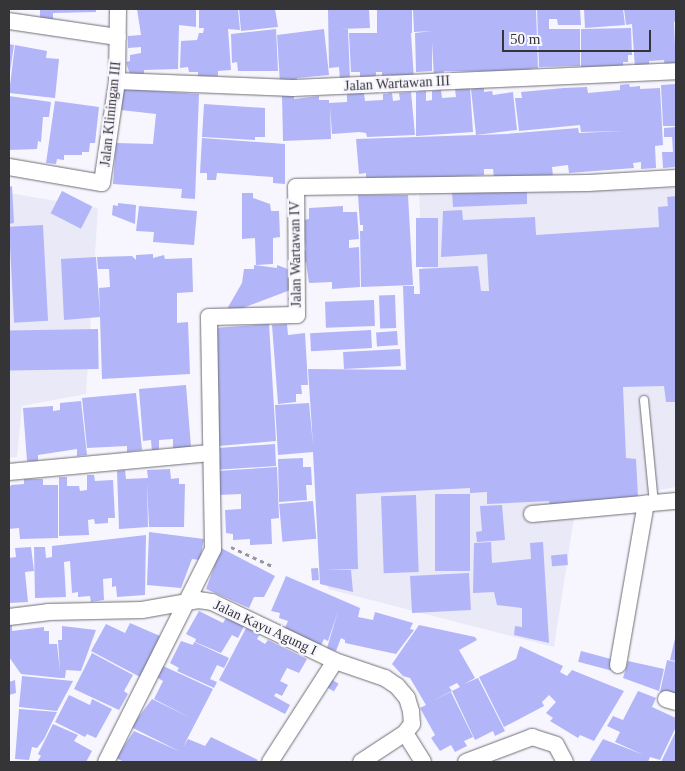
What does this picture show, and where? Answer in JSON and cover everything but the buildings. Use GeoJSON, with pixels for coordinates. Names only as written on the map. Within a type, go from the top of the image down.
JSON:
{"type":"FeatureCollection","features":[{"type":"Feature","properties":{"kind":"street","name":"Jalan Kliningan III"},"geometry":{"type":"LineString","coordinates":[[9,167],[102,184],[117,81],[118,9]]}},
{"type":"Feature","properties":{"kind":"street"},"geometry":{"type":"LineString","coordinates":[[9,21],[118,37]]}},
{"type":"Feature","properties":{"kind":"street","name":"Jalan Wartawan III"},"geometry":{"type":"LineString","coordinates":[[117,81],[293,88],[676,72]]}},
{"type":"Feature","properties":{"kind":"street","name":"Jalan Wartawan IV"},"geometry":{"type":"LineString","coordinates":[[106,762],[211,556],[214,539],[210,453],[209,318],[297,315],[296,187],[588,183],[676,178]]}},
{"type":"Feature","properties":{"kind":"street"},"geometry":{"type":"LineString","coordinates":[[9,472],[210,453]]}},
{"type":"Feature","properties":{"kind":"street"},"geometry":{"type":"LineString","coordinates":[[532,514],[676,501]]}},
{"type":"Feature","properties":{"kind":"street"},"geometry":{"type":"LineString","coordinates":[[618,666],[650,503]]}},
{"type":"Feature","properties":{"kind":"street","name":"Jalan Kayu Agung I"},"geometry":{"type":"LineString","coordinates":[[9,617],[48,612],[142,610],[185,604],[198,600],[212,602],[335,661],[385,678],[397,686],[412,711],[412,724],[405,733]]}},
{"type":"Feature","properties":{"kind":"street"},"geometry":{"type":"LineString","coordinates":[[270,762],[335,661]]}},
{"type":"Feature","properties":{"kind":"street"},"geometry":{"type":"LineString","coordinates":[[361,762],[405,733],[423,762]]}},
{"type":"Feature","properties":{"kind":"street"},"geometry":{"type":"LineString","coordinates":[[466,762],[532,737],[556,745],[565,762]]}},
{"type":"Feature","properties":{"kind":"lane"},"geometry":{"type":"LineString","coordinates":[[644,400],[650,503]]}},
{"type":"Feature","properties":{"kind":"path"},"geometry":{"type":"LineString","coordinates":[[214,539],[272,566]]}},
{"type":"Feature","properties":{"kind":"shaded area"},"geometry":{"type":"Polygon","coordinates":[[[676,188],[676,487],[576,505],[554,647],[328,589],[319,370],[427,369],[419,191],[676,188]]]}},
{"type":"Feature","properties":{"kind":"shaded area"},"geometry":{"type":"Polygon","coordinates":[[[9,193],[98,208],[86,394],[22,406],[17,457],[9,458],[9,193]]]}}]}
